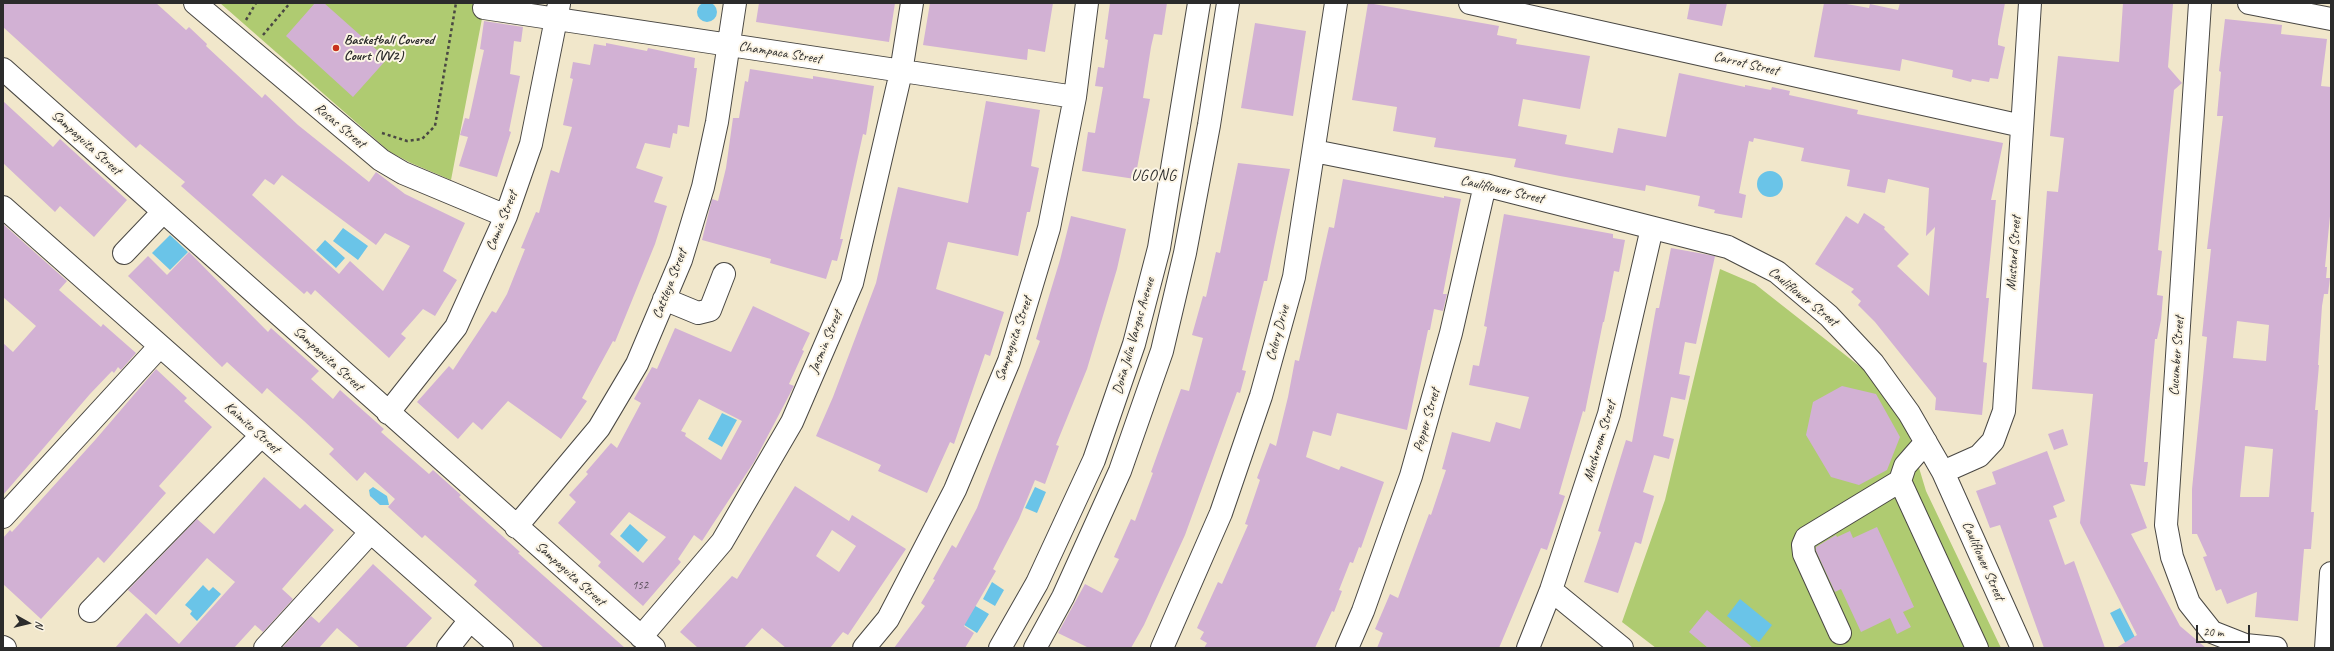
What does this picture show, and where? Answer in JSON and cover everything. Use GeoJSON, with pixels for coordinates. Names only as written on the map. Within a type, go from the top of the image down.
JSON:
{"type":"FeatureCollection","features":[{"type":"Feature","properties":{"kind":"street","name":"Rosas Street"},"geometry":{"type":"LineString","coordinates":[[195,3],[382,160],[403,173],[506,216]]}},
{"type":"Feature","properties":{"kind":"street","name":"Cattleya Street"},"geometry":{"type":"LineString","coordinates":[[516,527],[599,428],[637,364],[680,260],[703,187],[717,122],[734,3]]}},
{"type":"Feature","properties":{"kind":"street","name":"Jasmin Street"},"geometry":{"type":"LineString","coordinates":[[648,643],[722,542],[792,422],[852,283],[901,72],[912,3]]}},
{"type":"Feature","properties":{"kind":"street","name":"Sampaguita Street"},"geometry":{"type":"LineString","coordinates":[[864,648],[888,619],[955,490],[1009,361],[1049,228],[1075,97],[1088,3]]}},
{"type":"Feature","properties":{"kind":"street","name":"Doña Julia Vargas Avenue"},"geometry":{"type":"LineString","coordinates":[[1000,648],[1037,583],[1094,460],[1134,344],[1159,248],[1199,3]]}},
{"type":"Feature","properties":{"kind":"street","name":"Doña Julia Vargas Avenue"},"geometry":{"type":"LineString","coordinates":[[1034,648],[1063,597],[1120,471],[1162,351],[1185,253],[1205,148],[1228,3]]}},
{"type":"Feature","properties":{"kind":"street","name":"Celery Drive"},"geometry":{"type":"LineString","coordinates":[[1162,648],[1221,513],[1261,396],[1294,277],[1336,3]]}},
{"type":"Feature","properties":{"kind":"street","name":"Carrot Street"},"geometry":{"type":"LineString","coordinates":[[1470,3],[2022,126]]}},
{"type":"Feature","properties":{"kind":"street","name":"Mustard Street"},"geometry":{"type":"LineString","coordinates":[[1943,472],[1979,456],[1993,441],[2004,411],[2030,3]]}},
{"type":"Feature","properties":{"kind":"street","name":"Cucumber Street"},"geometry":{"type":"LineString","coordinates":[[2200,3],[2166,526],[2172,557],[2189,604],[2212,632],[2245,645],[2276,648]]}},
{"type":"Feature","properties":{"kind":"street"},"geometry":{"type":"LineString","coordinates":[[2249,3],[2331,19]]}},
{"type":"Feature","properties":{"kind":"street","name":"Champaca Street"},"geometry":{"type":"LineString","coordinates":[[484,8],[558,11],[728,44],[901,72],[1075,97]]}},
{"type":"Feature","properties":{"kind":"street","name":"Camia Street"},"geometry":{"type":"LineString","coordinates":[[388,413],[456,327],[506,216],[531,144],[558,11]]}},
{"type":"Feature","properties":{"kind":"street","name":"Sampaguita Street"},"geometry":{"type":"LineString","coordinates":[[3,69],[648,643]]}},
{"type":"Feature","properties":{"kind":"street","name":"Cauliflower Street"},"geometry":{"type":"LineString","coordinates":[[1314,151],[1485,185],[1728,247],[1777,272],[1829,316],[1873,363],[1909,413],[1943,472],[2022,648]]}},
{"type":"Feature","properties":{"kind":"street","name":"Pepper Street"},"geometry":{"type":"LineString","coordinates":[[1347,648],[1363,611],[1411,476],[1451,333],[1485,185]]}},
{"type":"Feature","properties":{"kind":"street","name":"Kaimito Street"},"geometry":{"type":"LineString","coordinates":[[3,207],[370,533],[502,648]]}},
{"type":"Feature","properties":{"kind":"street"},"geometry":{"type":"LineString","coordinates":[[124,253],[163,212]]}},
{"type":"Feature","properties":{"kind":"street","name":"Mushroom Street"},"geometry":{"type":"LineString","coordinates":[[1528,648],[1551,590],[1609,414],[1652,228]]}},
{"type":"Feature","properties":{"kind":"street"},"geometry":{"type":"LineString","coordinates":[[664,299],[698,313],[710,310],[724,274]]}},
{"type":"Feature","properties":{"kind":"street"},"geometry":{"type":"LineString","coordinates":[[3,517],[160,346]]}},
{"type":"Feature","properties":{"kind":"street"},"geometry":{"type":"LineString","coordinates":[[90,611],[261,436]]}},
{"type":"Feature","properties":{"kind":"street"},"geometry":{"type":"LineString","coordinates":[[1840,634],[1804,554],[1803,545],[1806,538],[1900,481],[1905,466],[1926,442]]}},
{"type":"Feature","properties":{"kind":"street"},"geometry":{"type":"LineString","coordinates":[[1900,481],[1977,648]]}},
{"type":"Feature","properties":{"kind":"street"},"geometry":{"type":"LineString","coordinates":[[265,648],[370,533]]}},
{"type":"Feature","properties":{"kind":"street"},"geometry":{"type":"LineString","coordinates":[[2326,648],[2331,573]]}},
{"type":"Feature","properties":{"kind":"street"},"geometry":{"type":"LineString","coordinates":[[1551,590],[1622,648]]}},
{"type":"Feature","properties":{"kind":"street"},"geometry":{"type":"LineString","coordinates":[[448,648],[470,620]]}},
{"type":"Feature","properties":{"kind":"path"},"geometry":{"type":"LineString","coordinates":[[250,50],[290,3]]}},
{"type":"Feature","properties":{"kind":"path"},"geometry":{"type":"LineString","coordinates":[[381,132],[407,141],[422,139],[435,126],[456,3]]}},
{"type":"Feature","properties":{"kind":"path"},"geometry":{"type":"LineString","coordinates":[[264,34],[269,39]]}},
{"type":"Feature","properties":{"kind":"green space"},"geometry":{"type":"Polygon","coordinates":[[[220,3],[485,3],[451,180],[411,163],[390,152],[220,3]]]}},
{"type":"Feature","properties":{"kind":"green space"},"geometry":{"type":"Polygon","coordinates":[[[1720,269],[1755,284],[1886,387],[1910,438],[1926,491],[2001,648],[1656,648],[1622,622],[1665,500],[1720,269]]]}},
{"type":"Feature","properties":{"kind":"water"},"geometry":{"type":"Polygon","coordinates":[[[707,2],[714,5],[717,12],[714,19],[707,22],[700,19],[697,12],[700,5],[707,2]]]}},
{"type":"Feature","properties":{"kind":"water"},"geometry":{"type":"Polygon","coordinates":[[[1770,171],[1779,175],[1783,184],[1779,193],[1770,197],[1761,193],[1757,184],[1761,175],[1770,171]]]}},
{"type":"Feature","properties":{"kind":"water"},"geometry":{"type":"Polygon","coordinates":[[[343,228],[368,246],[358,260],[333,241],[343,228]]]}},
{"type":"Feature","properties":{"kind":"water"},"geometry":{"type":"Polygon","coordinates":[[[170,235],[188,252],[170,270],[152,253],[170,235]]]}},
{"type":"Feature","properties":{"kind":"water"},"geometry":{"type":"Polygon","coordinates":[[[325,240],[345,258],[336,268],[316,250],[325,240]]]}},
{"type":"Feature","properties":{"kind":"water"},"geometry":{"type":"Polygon","coordinates":[[[722,413],[737,420],[722,447],[708,439],[722,413]]]}},
{"type":"Feature","properties":{"kind":"water"},"geometry":{"type":"Polygon","coordinates":[[[373,487],[387,496],[389,505],[380,505],[370,496],[369,490],[373,487]]]}},
{"type":"Feature","properties":{"kind":"water"},"geometry":{"type":"Polygon","coordinates":[[[1035,487],[1046,492],[1037,513],[1025,508],[1035,487]]]}},
{"type":"Feature","properties":{"kind":"water"},"geometry":{"type":"Polygon","coordinates":[[[630,524],[648,540],[638,552],[620,536],[630,524]]]}},
{"type":"Feature","properties":{"kind":"water"},"geometry":{"type":"Polygon","coordinates":[[[992,582],[1004,590],[995,606],[983,599],[992,582]]]}},
{"type":"Feature","properties":{"kind":"water"},"geometry":{"type":"Polygon","coordinates":[[[203,585],[209,591],[213,587],[221,594],[197,621],[190,614],[192,611],[185,605],[203,585]]]}},
{"type":"Feature","properties":{"kind":"water"},"geometry":{"type":"Polygon","coordinates":[[[1740,599],[1772,625],[1759,642],[1727,616],[1740,599]]]}},
{"type":"Feature","properties":{"kind":"water"},"geometry":{"type":"Polygon","coordinates":[[[972,604],[989,614],[977,633],[961,623],[972,604]]]}},
{"type":"Feature","properties":{"kind":"water"},"geometry":{"type":"Polygon","coordinates":[[[2120,608],[2139,645],[2128,648],[2110,613],[2120,608]]]}},
{"type":"Feature","properties":{"kind":"building"},"geometry":{"type":"Polygon","coordinates":[[[3,3],[156,3],[186,30],[189,27],[207,44],[206,46],[262,98],[265,94],[298,125],[369,182],[376,172],[405,194],[465,223],[443,271],[457,280],[435,316],[423,309],[401,334],[406,338],[389,358],[315,290],[311,295],[307,291],[304,294],[181,186],[185,182],[140,144],[136,148],[3,27],[3,3]],[[282,175],[274,185],[265,179],[252,195],[339,274],[350,261],[383,291],[410,246],[385,233],[376,245],[282,175]]]}},
{"type":"Feature","properties":{"kind":"building","name":"Basketball Covered Court (VV2)"},"geometry":{"type":"Polygon","coordinates":[[[315,3],[324,3],[387,59],[353,97],[286,36],[315,3]]]}},
{"type":"Feature","properties":{"kind":"building"},"geometry":{"type":"Polygon","coordinates":[[[759,3],[895,3],[889,42],[756,22],[759,3]]]}},
{"type":"Feature","properties":{"kind":"building"},"geometry":{"type":"Polygon","coordinates":[[[930,3],[1053,3],[1045,52],[1028,49],[1027,60],[923,45],[930,3]]]}},
{"type":"Feature","properties":{"kind":"building"},"geometry":{"type":"Polygon","coordinates":[[[1110,3],[1167,3],[1162,35],[1154,34],[1151,47],[1143,98],[1150,99],[1135,179],[1082,171],[1088,132],[1095,133],[1103,87],[1095,86],[1098,67],[1104,68],[1108,40],[1105,39],[1110,3]]]}},
{"type":"Feature","properties":{"kind":"building"},"geometry":{"type":"Polygon","coordinates":[[[1368,3],[1499,26],[1497,35],[1517,39],[1516,44],[1590,56],[1580,109],[1523,99],[1518,126],[1567,135],[1565,144],[1613,153],[1618,128],[1666,137],[1679,73],[1745,87],[1745,85],[1771,90],[1772,87],[1790,91],[1789,95],[1858,110],[1857,114],[2003,143],[1991,200],[1996,200],[1986,298],[1989,298],[1983,362],[1987,363],[1982,415],[1935,410],[1936,398],[1875,322],[1858,305],[1861,301],[1851,292],[1854,289],[1815,264],[1846,216],[1858,224],[1864,213],[1885,227],[1884,229],[1909,254],[1897,266],[1929,296],[1935,227],[1926,236],[1929,188],[1888,179],[1885,193],[1847,186],[1850,170],[1801,161],[1804,148],[1754,138],[1753,142],[1749,141],[1739,193],[1746,195],[1742,218],[1714,213],[1715,210],[1698,206],[1700,196],[1646,185],[1645,191],[1560,176],[1514,167],[1516,159],[1434,147],[1436,138],[1393,131],[1397,107],[1352,100],[1368,3]]]}},
{"type":"Feature","properties":{"kind":"building"},"geometry":{"type":"Polygon","coordinates":[[[1690,3],[1727,3],[1722,26],[1687,19],[1690,3]]]}},
{"type":"Feature","properties":{"kind":"building"},"geometry":{"type":"Polygon","coordinates":[[[1824,3],[1841,3],[1869,8],[1870,4],[1898,10],[1900,3],[2005,3],[1998,45],[2005,47],[1998,79],[1990,78],[1989,82],[1972,79],[1971,82],[1952,77],[1953,70],[1902,59],[1900,71],[1814,57],[1824,3]]]}},
{"type":"Feature","properties":{"kind":"building"},"geometry":{"type":"Polygon","coordinates":[[[2123,3],[2173,4],[2168,67],[2182,83],[2174,90],[2158,250],[2162,251],[2157,295],[2163,296],[2161,320],[2157,339],[2155,339],[2144,462],[2148,462],[2145,486],[2130,484],[2147,528],[2131,534],[2180,626],[2206,648],[2116,648],[2137,635],[2080,523],[2093,394],[2032,389],[2047,191],[2058,192],[2064,138],[2050,136],[2058,56],[2119,62],[2123,3]]]}},
{"type":"Feature","properties":{"kind":"building"},"geometry":{"type":"Polygon","coordinates":[[[2225,19],[2282,25],[2281,34],[2327,39],[2321,86],[2331,87],[2331,206],[2325,267],[2327,267],[2326,278],[2330,278],[2328,294],[2324,294],[2322,306],[2315,410],[2318,410],[2311,512],[2314,512],[2311,549],[2304,549],[2298,621],[2255,617],[2257,592],[2227,604],[2221,589],[2216,591],[2203,557],[2207,556],[2197,534],[2192,534],[2192,489],[2207,337],[2202,336],[2211,249],[2207,249],[2223,116],[2217,116],[2221,72],[2219,71],[2225,19]],[[2237,321],[2233,358],[2266,361],[2269,325],[2237,321]],[[2245,446],[2240,497],[2269,497],[2273,449],[2245,446]]]}},
{"type":"Feature","properties":{"kind":"building"},"geometry":{"type":"Polygon","coordinates":[[[484,21],[523,27],[521,42],[514,41],[510,74],[520,76],[509,131],[511,132],[497,177],[459,166],[468,137],[460,135],[465,118],[469,119],[484,50],[480,49],[484,21]]]}},
{"type":"Feature","properties":{"kind":"building"},"geometry":{"type":"Polygon","coordinates":[[[1255,23],[1306,31],[1293,116],[1241,108],[1255,23]]]}},
{"type":"Feature","properties":{"kind":"building"},"geometry":{"type":"Polygon","coordinates":[[[606,43],[647,51],[648,48],[695,58],[694,68],[697,68],[689,127],[678,125],[677,134],[673,133],[670,148],[645,143],[636,168],[663,177],[654,202],[667,206],[655,244],[615,342],[613,341],[582,398],[587,401],[561,439],[508,401],[482,430],[473,422],[458,439],[417,402],[449,366],[453,370],[492,311],[496,313],[507,294],[525,249],[521,248],[536,212],[539,213],[551,170],[559,173],[572,127],[563,125],[573,79],[570,78],[573,62],[590,65],[594,44],[606,46],[606,43]]]}},
{"type":"Feature","properties":{"kind":"building"},"geometry":{"type":"Polygon","coordinates":[[[750,69],[813,79],[813,76],[874,86],[866,135],[863,134],[840,239],[843,239],[837,261],[832,260],[826,279],[770,263],[771,259],[702,240],[712,199],[718,201],[726,168],[733,118],[739,118],[745,81],[748,82],[750,69]]]}},
{"type":"Feature","properties":{"kind":"building"},"geometry":{"type":"Polygon","coordinates":[[[3,101],[53,147],[60,139],[127,200],[94,237],[60,206],[55,212],[3,163],[3,101]]]}},
{"type":"Feature","properties":{"kind":"building"},"geometry":{"type":"Polygon","coordinates":[[[986,101],[1040,110],[1031,166],[1039,168],[1030,212],[1027,212],[1018,256],[948,242],[936,289],[1004,312],[990,356],[985,354],[954,444],[950,442],[927,493],[878,471],[881,465],[816,436],[833,397],[876,283],[898,187],[968,203],[986,101]]]}},
{"type":"Feature","properties":{"kind":"building"},"geometry":{"type":"Polygon","coordinates":[[[1238,163],[1290,169],[1267,281],[1264,281],[1242,370],[1246,371],[1240,393],[1237,392],[1185,535],[1144,625],[1131,648],[1089,648],[1058,633],[1085,584],[1102,593],[1119,559],[1114,557],[1131,519],[1135,521],[1153,473],[1151,472],[1181,389],[1189,391],[1203,338],[1192,335],[1203,296],[1206,297],[1216,252],[1220,253],[1238,163]]]}},
{"type":"Feature","properties":{"kind":"building"},"geometry":{"type":"Polygon","coordinates":[[[1343,179],[1444,198],[1444,196],[1461,199],[1443,294],[1447,294],[1443,311],[1434,309],[1430,330],[1428,330],[1407,430],[1337,413],[1331,436],[1313,431],[1306,457],[1339,470],[1341,466],[1384,482],[1361,548],[1359,547],[1353,563],[1350,562],[1339,590],[1342,591],[1334,612],[1332,611],[1315,648],[1204,648],[1207,643],[1200,639],[1204,632],[1197,628],[1218,582],[1222,584],[1248,525],[1245,524],[1260,480],[1257,478],[1270,443],[1276,446],[1295,360],[1299,361],[1329,227],[1334,228],[1343,179]]]}},
{"type":"Feature","properties":{"kind":"building"},"geometry":{"type":"Polygon","coordinates":[[[1504,214],[1613,234],[1613,238],[1625,240],[1619,272],[1614,271],[1585,412],[1583,411],[1559,494],[1565,496],[1547,550],[1541,548],[1499,648],[1377,648],[1383,633],[1375,629],[1390,594],[1398,598],[1429,514],[1431,515],[1446,470],[1442,469],[1452,432],[1490,442],[1496,422],[1520,429],[1529,397],[1469,385],[1473,365],[1479,366],[1487,327],[1484,326],[1504,214]]]}},
{"type":"Feature","properties":{"kind":"building"},"geometry":{"type":"Polygon","coordinates":[[[1071,216],[1126,229],[1117,269],[1087,369],[1056,445],[1059,446],[1045,484],[1035,480],[1019,519],[993,569],[996,571],[964,626],[974,633],[965,648],[894,648],[925,606],[921,603],[935,580],[933,579],[952,545],[956,548],[977,508],[1040,341],[1036,339],[1060,260],[1071,216]]]}},
{"type":"Feature","properties":{"kind":"building"},"geometry":{"type":"Polygon","coordinates":[[[3,224],[67,281],[59,290],[101,327],[103,324],[136,353],[121,370],[118,367],[114,373],[112,371],[90,394],[3,495],[3,343],[13,352],[36,326],[3,297],[3,224]]]}},
{"type":"Feature","properties":{"kind":"building"},"geometry":{"type":"Polygon","coordinates":[[[1671,248],[1715,256],[1696,344],[1685,342],[1679,374],[1690,376],[1685,400],[1671,397],[1663,436],[1674,439],[1669,459],[1654,455],[1643,492],[1654,496],[1641,544],[1635,542],[1618,593],[1584,582],[1601,532],[1598,531],[1626,440],[1632,442],[1656,308],[1659,308],[1671,248]]]}},
{"type":"Feature","properties":{"kind":"building"},"geometry":{"type":"Polygon","coordinates":[[[189,252],[268,332],[271,328],[319,371],[311,379],[333,399],[340,390],[384,429],[381,432],[429,474],[433,470],[461,495],[459,497],[520,552],[518,553],[625,648],[544,648],[474,585],[477,581],[425,535],[422,538],[388,507],[395,499],[365,472],[357,481],[329,454],[334,449],[304,421],[267,388],[262,394],[227,362],[222,367],[128,276],[148,256],[167,275],[189,252]]]}},
{"type":"Feature","properties":{"kind":"building"},"geometry":{"type":"Polygon","coordinates":[[[753,306],[810,333],[802,350],[804,351],[789,384],[794,386],[754,462],[702,541],[694,535],[678,559],[681,562],[643,606],[598,566],[601,562],[558,523],[576,502],[569,495],[588,474],[586,472],[611,443],[617,448],[641,403],[634,399],[652,367],[657,369],[675,328],[731,352],[753,306]],[[699,399],[681,431],[686,433],[685,436],[721,460],[742,421],[699,399]],[[629,512],[610,534],[643,563],[666,537],[629,512]]]}},
{"type":"Feature","properties":{"kind":"building"},"geometry":{"type":"Polygon","coordinates":[[[156,369],[187,398],[184,401],[212,427],[159,486],[166,493],[104,563],[98,557],[41,619],[3,584],[3,538],[10,530],[12,532],[96,439],[156,369]]]}},
{"type":"Feature","properties":{"kind":"building"},"geometry":{"type":"Polygon","coordinates":[[[1842,386],[1876,394],[1900,437],[1887,470],[1859,485],[1831,477],[1806,435],[1813,402],[1842,386]]]}},
{"type":"Feature","properties":{"kind":"building"},"geometry":{"type":"Polygon","coordinates":[[[2063,429],[2068,445],[2054,450],[2048,434],[2063,429]]]}},
{"type":"Feature","properties":{"kind":"building"},"geometry":{"type":"Polygon","coordinates":[[[2047,451],[2065,501],[2053,506],[2057,517],[2049,520],[2065,565],[2074,561],[2105,648],[2044,648],[2000,525],[1990,528],[1976,491],[1996,484],[1992,472],[2047,451]]]}},
{"type":"Feature","properties":{"kind":"building"},"geometry":{"type":"Polygon","coordinates":[[[264,477],[300,509],[305,504],[334,530],[282,589],[293,599],[263,632],[255,625],[234,648],[115,648],[146,613],[179,644],[235,582],[207,558],[156,615],[128,590],[197,519],[214,534],[264,477]]]}},
{"type":"Feature","properties":{"kind":"building"},"geometry":{"type":"Polygon","coordinates":[[[795,486],[849,521],[852,515],[906,549],[848,635],[843,632],[830,648],[786,648],[762,628],[744,648],[698,648],[680,632],[732,576],[737,579],[795,486]],[[832,530],[816,556],[839,572],[856,546],[832,530]]]}},
{"type":"Feature","properties":{"kind":"building"},"geometry":{"type":"Polygon","coordinates":[[[1877,527],[1914,607],[1903,612],[1911,627],[1897,634],[1890,618],[1861,632],[1841,589],[1835,592],[1816,551],[1816,547],[1836,535],[1837,537],[1850,531],[1853,538],[1877,527]]]}},
{"type":"Feature","properties":{"kind":"building"},"geometry":{"type":"Polygon","coordinates":[[[373,564],[432,618],[405,648],[360,648],[337,628],[319,648],[282,648],[311,616],[319,623],[373,564]]]}},
{"type":"Feature","properties":{"kind":"building"},"geometry":{"type":"Polygon","coordinates":[[[1707,610],[1753,648],[1708,648],[1689,632],[1707,610]]]}},
{"type":"Feature","properties":{"kind":"place","name":"Basketball Covered Court (VV2)"},"geometry":{"type":"Point","coordinates":[336,48]}},
{"type":"Feature","properties":{"kind":"district","name":"UGONG"},"geometry":{"type":"Point","coordinates":[1154,176]}}]}
